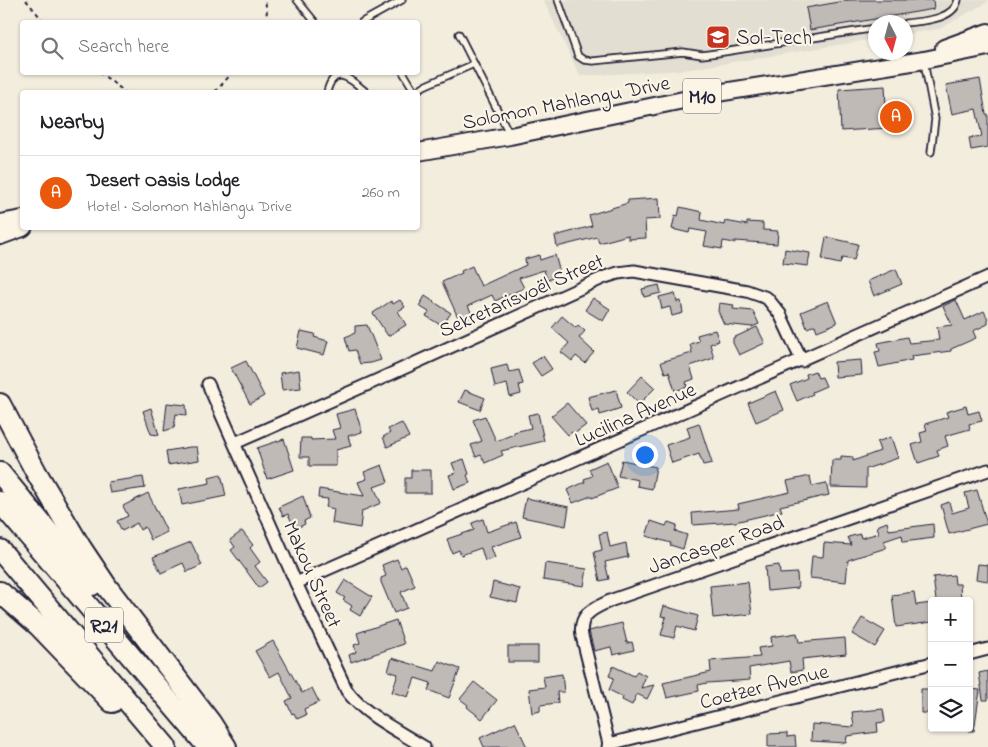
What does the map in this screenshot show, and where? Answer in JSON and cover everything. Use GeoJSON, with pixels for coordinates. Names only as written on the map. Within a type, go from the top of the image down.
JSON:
{"type":"FeatureCollection","features":[{"type":"Feature","properties":{"kind":"highway"},"geometry":{"type":"LineString","coordinates":[[0,234],[20,227]]}},
{"type":"Feature","properties":{"kind":"highway"},"geometry":{"type":"LineString","coordinates":[[0,404],[36,472],[81,548],[108,587],[210,722],[225,747]]}},
{"type":"Feature","properties":{"kind":"highway"},"geometry":{"type":"LineString","coordinates":[[0,472],[225,747]]}},
{"type":"Feature","properties":{"kind":"highway","name":"R21"},"geometry":{"type":"LineString","coordinates":[[0,502],[208,747]]}},
{"type":"Feature","properties":{"kind":"highway","name":"R21"},"geometry":{"type":"LineString","coordinates":[[0,550],[166,747]]}},
{"type":"Feature","properties":{"kind":"highway"},"geometry":{"type":"LineString","coordinates":[[0,592],[38,626],[156,747]]}},
{"type":"Feature","properties":{"kind":"main road"},"geometry":{"type":"LineString","coordinates":[[892,65],[988,32]]}},
{"type":"Feature","properties":{"kind":"main road","name":"Solomon Mahlangu Drive"},"geometry":{"type":"LineString","coordinates":[[420,152],[510,136],[718,93],[924,60],[988,47]]}},
{"type":"Feature","properties":{"kind":"main road"},"geometry":{"type":"LineString","coordinates":[[0,223],[20,219]]}},
{"type":"Feature","properties":{"kind":"street","name":"Sekretarisvoël Street"},"geometry":{"type":"LineString","coordinates":[[235,443],[605,276],[625,271],[643,272],[747,291],[767,298],[780,314],[802,360]]}},
{"type":"Feature","properties":{"kind":"street","name":"Lucilina Avenue"},"geometry":{"type":"LineString","coordinates":[[296,584],[988,277]]}},
{"type":"Feature","properties":{"kind":"street","name":"Makou Street"},"geometry":{"type":"LineString","coordinates":[[208,384],[296,584],[347,691],[359,705],[424,747]]}},
{"type":"Feature","properties":{"kind":"street","name":"Jancasper Road"},"geometry":{"type":"LineString","coordinates":[[608,746],[581,628],[582,622],[590,611],[622,596],[988,470]]}},
{"type":"Feature","properties":{"kind":"street"},"geometry":{"type":"LineString","coordinates":[[973,653],[988,649]]}},
{"type":"Feature","properties":{"kind":"street","name":"Coetzer Avenue"},"geometry":{"type":"LineString","coordinates":[[608,746],[928,664]]}},
{"type":"Feature","properties":{"kind":"lane"},"geometry":{"type":"LineString","coordinates":[[297,0],[313,20]]}},
{"type":"Feature","properties":{"kind":"lane"},"geometry":{"type":"LineString","coordinates":[[366,20],[402,0]]}},
{"type":"Feature","properties":{"kind":"lane"},"geometry":{"type":"LineString","coordinates":[[558,0],[578,56],[584,60],[592,61],[676,53],[717,53],[868,29]]}},
{"type":"Feature","properties":{"kind":"lane"},"geometry":{"type":"LineString","coordinates":[[913,23],[940,17],[951,12],[958,4],[958,0]]}},
{"type":"Feature","properties":{"kind":"lane"},"geometry":{"type":"LineString","coordinates":[[459,34],[510,136]]}},
{"type":"Feature","properties":{"kind":"lane"},"geometry":{"type":"LineString","coordinates":[[924,60],[934,119],[931,152]]}},
{"type":"Feature","properties":{"kind":"lane"},"geometry":{"type":"LineString","coordinates":[[418,90],[474,64]]}},
{"type":"Feature","properties":{"kind":"lane"},"geometry":{"type":"LineString","coordinates":[[405,75],[414,90]]}},
{"type":"Feature","properties":{"kind":"lane"},"geometry":{"type":"LineString","coordinates":[[328,90],[332,81],[337,77],[343,76],[349,78],[364,90]]}},
{"type":"Feature","properties":{"kind":"path"},"geometry":{"type":"LineString","coordinates":[[26,0],[42,20]]}},
{"type":"Feature","properties":{"kind":"path"},"geometry":{"type":"LineString","coordinates":[[264,20],[266,0]]}},
{"type":"Feature","properties":{"kind":"path"},"geometry":{"type":"LineString","coordinates":[[103,75],[122,90]]}},
{"type":"Feature","properties":{"kind":"path"},"geometry":{"type":"LineString","coordinates":[[217,90],[230,75]]}},
{"type":"Feature","properties":{"kind":"shaded area","name":"Sol-Tech"},"geometry":{"type":"Polygon","coordinates":[[[543,0],[988,0],[988,2],[939,29],[913,33],[913,15],[868,15],[868,40],[684,70],[580,76],[543,0]]]}},
{"type":"Feature","properties":{"kind":"building"},"geometry":{"type":"Polygon","coordinates":[[[849,0],[933,0],[934,9],[899,15],[868,15],[868,20],[810,30],[806,8],[849,0]]]}},
{"type":"Feature","properties":{"kind":"building"},"geometry":{"type":"Polygon","coordinates":[[[980,79],[986,114],[988,114],[988,147],[971,150],[969,138],[982,136],[976,109],[952,114],[946,85],[980,79]]]}},
{"type":"Feature","properties":{"kind":"building"},"geometry":{"type":"Polygon","coordinates":[[[885,86],[886,106],[904,105],[905,127],[841,131],[839,89],[885,86]]]}},
{"type":"Feature","properties":{"kind":"building"},"geometry":{"type":"Polygon","coordinates":[[[659,198],[660,219],[645,220],[646,238],[628,239],[628,235],[599,243],[597,237],[557,247],[555,236],[592,226],[589,215],[628,203],[628,200],[659,198]]]}},
{"type":"Feature","properties":{"kind":"building"},"geometry":{"type":"Polygon","coordinates":[[[680,207],[702,212],[701,220],[724,225],[725,221],[747,225],[747,222],[763,223],[763,230],[778,231],[777,244],[723,241],[722,249],[704,246],[707,232],[690,229],[689,233],[672,229],[675,215],[678,216],[680,207]]]}},
{"type":"Feature","properties":{"kind":"building"},"geometry":{"type":"Polygon","coordinates":[[[826,237],[858,244],[854,260],[842,258],[840,264],[822,260],[826,237]]]}},
{"type":"Feature","properties":{"kind":"building"},"geometry":{"type":"Polygon","coordinates":[[[785,249],[810,253],[808,266],[783,263],[785,249]]]}},
{"type":"Feature","properties":{"kind":"building"},"geometry":{"type":"Polygon","coordinates":[[[539,255],[540,260],[555,255],[561,276],[547,280],[544,270],[519,278],[524,288],[495,301],[492,295],[468,306],[473,316],[460,322],[442,282],[472,266],[481,286],[526,265],[525,259],[539,255]]]}},
{"type":"Feature","properties":{"kind":"building"},"geometry":{"type":"Polygon","coordinates":[[[896,269],[902,284],[874,296],[868,281],[896,269]]]}},
{"type":"Feature","properties":{"kind":"building"},"geometry":{"type":"Polygon","coordinates":[[[659,285],[661,293],[644,297],[642,289],[659,285]]]}},
{"type":"Feature","properties":{"kind":"building"},"geometry":{"type":"Polygon","coordinates":[[[675,293],[677,302],[681,301],[683,313],[672,316],[670,307],[662,309],[659,297],[675,293]]]}},
{"type":"Feature","properties":{"kind":"building"},"geometry":{"type":"Polygon","coordinates":[[[425,296],[451,313],[442,326],[426,316],[429,312],[419,306],[425,296]]]}},
{"type":"Feature","properties":{"kind":"building"},"geometry":{"type":"Polygon","coordinates":[[[593,298],[610,309],[603,321],[585,310],[593,298]]]}},
{"type":"Feature","properties":{"kind":"building"},"geometry":{"type":"Polygon","coordinates":[[[400,300],[405,307],[398,311],[406,325],[388,336],[373,313],[391,301],[393,304],[400,300]]]}},
{"type":"Feature","properties":{"kind":"building"},"geometry":{"type":"Polygon","coordinates":[[[956,300],[965,320],[984,311],[988,324],[973,331],[976,338],[951,349],[951,351],[911,356],[912,360],[879,367],[875,352],[880,351],[878,343],[907,337],[909,343],[939,340],[937,327],[952,325],[943,306],[956,300]]]}},
{"type":"Feature","properties":{"kind":"building"},"geometry":{"type":"Polygon","coordinates":[[[828,301],[837,323],[817,331],[815,325],[807,328],[801,312],[828,301]]]}},
{"type":"Feature","properties":{"kind":"building"},"geometry":{"type":"Polygon","coordinates":[[[719,303],[734,305],[733,309],[753,311],[759,324],[752,327],[724,324],[718,311],[719,303]]]}},
{"type":"Feature","properties":{"kind":"building"},"geometry":{"type":"Polygon","coordinates":[[[562,316],[576,328],[578,325],[585,331],[579,338],[594,352],[585,363],[576,356],[572,361],[561,352],[569,343],[552,328],[562,316]]]}},
{"type":"Feature","properties":{"kind":"building"},"geometry":{"type":"Polygon","coordinates":[[[367,325],[381,360],[360,364],[355,350],[349,351],[345,337],[355,333],[355,326],[367,325]]]}},
{"type":"Feature","properties":{"kind":"building"},"geometry":{"type":"Polygon","coordinates":[[[757,327],[765,343],[739,355],[733,343],[733,338],[757,327]]]}},
{"type":"Feature","properties":{"kind":"building"},"geometry":{"type":"Polygon","coordinates":[[[715,330],[719,341],[710,344],[714,358],[690,366],[694,379],[686,382],[687,387],[675,391],[669,372],[665,373],[661,362],[692,353],[690,344],[699,341],[697,335],[715,330]]]}},
{"type":"Feature","properties":{"kind":"building"},"geometry":{"type":"Polygon","coordinates":[[[301,331],[315,334],[314,337],[328,341],[324,355],[297,348],[301,331]]]}},
{"type":"Feature","properties":{"kind":"building"},"geometry":{"type":"Polygon","coordinates":[[[543,356],[552,369],[541,376],[532,363],[543,356]]]}},
{"type":"Feature","properties":{"kind":"building"},"geometry":{"type":"Polygon","coordinates":[[[861,360],[862,375],[835,377],[834,362],[861,360]]]}},
{"type":"Feature","properties":{"kind":"building"},"geometry":{"type":"Polygon","coordinates":[[[246,361],[264,396],[250,404],[231,368],[246,361]]]}},
{"type":"Feature","properties":{"kind":"building"},"geometry":{"type":"Polygon","coordinates":[[[507,365],[509,372],[519,370],[523,384],[519,385],[521,394],[510,397],[507,384],[495,387],[491,369],[507,365]]]}},
{"type":"Feature","properties":{"kind":"building"},"geometry":{"type":"Polygon","coordinates":[[[299,370],[301,388],[282,390],[280,373],[299,370]]]}},
{"type":"Feature","properties":{"kind":"building"},"geometry":{"type":"Polygon","coordinates":[[[815,371],[818,378],[822,377],[826,386],[797,401],[790,385],[807,378],[806,374],[815,371]]]}},
{"type":"Feature","properties":{"kind":"building"},"geometry":{"type":"Polygon","coordinates":[[[642,376],[655,388],[639,404],[627,392],[642,376]]]}},
{"type":"Feature","properties":{"kind":"building"},"geometry":{"type":"Polygon","coordinates":[[[465,390],[485,398],[480,410],[459,402],[465,390]]]}},
{"type":"Feature","properties":{"kind":"building"},"geometry":{"type":"Polygon","coordinates":[[[616,390],[621,408],[600,415],[599,409],[592,411],[588,397],[616,390]]]}},
{"type":"Feature","properties":{"kind":"building"},"geometry":{"type":"Polygon","coordinates":[[[776,391],[784,410],[756,422],[748,403],[776,391]]]}},
{"type":"Feature","properties":{"kind":"building"},"geometry":{"type":"Polygon","coordinates":[[[167,403],[186,405],[187,415],[176,414],[174,428],[164,431],[167,403]]]}},
{"type":"Feature","properties":{"kind":"building"},"geometry":{"type":"Polygon","coordinates":[[[567,403],[586,425],[574,434],[572,432],[568,435],[551,416],[567,403]]]}},
{"type":"Feature","properties":{"kind":"building"},"geometry":{"type":"Polygon","coordinates":[[[966,406],[968,414],[979,411],[982,421],[969,424],[970,429],[945,436],[948,446],[937,450],[939,456],[918,463],[912,445],[922,442],[920,433],[927,431],[925,424],[948,417],[946,412],[966,406]]]}},
{"type":"Feature","properties":{"kind":"building"},"geometry":{"type":"Polygon","coordinates":[[[151,408],[159,435],[151,434],[143,411],[151,408]]]}},
{"type":"Feature","properties":{"kind":"building"},"geometry":{"type":"Polygon","coordinates":[[[355,409],[362,432],[348,436],[351,446],[336,450],[336,466],[309,466],[309,457],[300,457],[301,438],[311,438],[311,440],[335,439],[332,430],[340,428],[336,414],[355,409]]]}},
{"type":"Feature","properties":{"kind":"building"},"geometry":{"type":"Polygon","coordinates":[[[538,413],[544,441],[501,451],[503,455],[485,463],[481,455],[476,457],[471,445],[482,441],[473,420],[485,416],[496,441],[514,434],[514,432],[531,428],[528,415],[538,413]]]}},
{"type":"Feature","properties":{"kind":"building"},"geometry":{"type":"Polygon","coordinates":[[[402,423],[409,437],[387,447],[383,437],[390,433],[388,429],[402,423]]]}},
{"type":"Feature","properties":{"kind":"building"},"geometry":{"type":"Polygon","coordinates":[[[699,423],[712,463],[703,465],[699,454],[672,463],[666,445],[690,437],[687,427],[699,423]]]}},
{"type":"Feature","properties":{"kind":"building"},"geometry":{"type":"Polygon","coordinates":[[[891,437],[898,458],[866,469],[866,488],[831,487],[832,460],[841,460],[841,456],[853,457],[853,461],[880,451],[877,442],[891,437]]]}},
{"type":"Feature","properties":{"kind":"building"},"geometry":{"type":"Polygon","coordinates":[[[284,439],[294,470],[267,479],[257,448],[284,439]]]}},
{"type":"Feature","properties":{"kind":"building"},"geometry":{"type":"Polygon","coordinates":[[[197,447],[199,460],[168,465],[166,451],[197,447]]]}},
{"type":"Feature","properties":{"kind":"building"},"geometry":{"type":"Polygon","coordinates":[[[464,459],[470,483],[454,489],[449,475],[456,473],[452,463],[464,459]]]}},
{"type":"Feature","properties":{"kind":"building"},"geometry":{"type":"Polygon","coordinates":[[[622,460],[656,467],[652,489],[637,486],[638,480],[618,476],[622,460]]]}},
{"type":"Feature","properties":{"kind":"building"},"geometry":{"type":"Polygon","coordinates":[[[607,461],[618,488],[573,503],[567,490],[585,482],[584,479],[592,476],[589,469],[607,461]]]}},
{"type":"Feature","properties":{"kind":"building"},"geometry":{"type":"Polygon","coordinates":[[[382,465],[388,482],[374,487],[381,503],[362,511],[360,528],[332,523],[334,509],[326,507],[328,499],[318,498],[319,489],[364,496],[358,482],[367,479],[364,472],[382,465]]]}},
{"type":"Feature","properties":{"kind":"building"},"geometry":{"type":"Polygon","coordinates":[[[411,470],[431,470],[431,493],[405,493],[405,478],[411,478],[411,470]]]}},
{"type":"Feature","properties":{"kind":"building"},"geometry":{"type":"Polygon","coordinates":[[[221,474],[226,496],[182,505],[179,489],[210,483],[209,477],[221,474]]]}},
{"type":"Feature","properties":{"kind":"building"},"geometry":{"type":"Polygon","coordinates":[[[810,476],[812,486],[826,483],[829,495],[780,506],[782,511],[735,522],[693,525],[692,513],[739,509],[738,504],[790,492],[787,481],[810,476]]]}},
{"type":"Feature","properties":{"kind":"building"},"geometry":{"type":"Polygon","coordinates":[[[143,477],[145,488],[110,493],[108,482],[143,477]]]}},
{"type":"Feature","properties":{"kind":"building"},"geometry":{"type":"Polygon","coordinates":[[[977,490],[987,524],[949,534],[941,505],[949,502],[952,513],[969,508],[965,493],[977,490]]]}},
{"type":"Feature","properties":{"kind":"building"},"geometry":{"type":"Polygon","coordinates":[[[148,493],[167,532],[151,540],[145,527],[140,530],[137,523],[122,531],[117,521],[128,516],[123,506],[148,493]]]}},
{"type":"Feature","properties":{"kind":"building"},"geometry":{"type":"Polygon","coordinates":[[[303,496],[310,518],[304,521],[305,524],[295,529],[288,514],[283,516],[279,507],[303,496]]]}},
{"type":"Feature","properties":{"kind":"building"},"geometry":{"type":"Polygon","coordinates":[[[526,498],[569,507],[566,526],[522,517],[526,498]]]}},
{"type":"Feature","properties":{"kind":"building"},"geometry":{"type":"Polygon","coordinates":[[[483,519],[487,532],[516,522],[521,537],[491,547],[495,558],[485,561],[481,548],[461,555],[459,550],[452,553],[447,539],[474,530],[472,523],[483,519]]]}},
{"type":"Feature","properties":{"kind":"building"},"geometry":{"type":"Polygon","coordinates":[[[651,521],[666,526],[668,522],[677,525],[675,531],[687,535],[683,549],[670,545],[671,543],[646,536],[651,521]]]}},
{"type":"Feature","properties":{"kind":"building"},"geometry":{"type":"Polygon","coordinates":[[[887,522],[889,530],[933,524],[934,538],[903,542],[902,535],[884,541],[886,548],[848,560],[846,582],[810,578],[812,556],[823,557],[824,543],[851,545],[848,537],[860,534],[861,538],[879,533],[877,526],[887,522]]]}},
{"type":"Feature","properties":{"kind":"building"},"geometry":{"type":"Polygon","coordinates":[[[242,531],[253,545],[250,548],[260,562],[255,566],[267,582],[259,588],[231,550],[235,547],[230,540],[242,531]]]}},
{"type":"Feature","properties":{"kind":"building"},"geometry":{"type":"Polygon","coordinates":[[[607,532],[610,547],[626,543],[628,557],[605,562],[609,579],[600,581],[594,552],[602,550],[599,534],[607,532]]]}},
{"type":"Feature","properties":{"kind":"building"},"geometry":{"type":"Polygon","coordinates":[[[191,542],[202,565],[187,572],[183,563],[161,573],[153,557],[191,542]]]}},
{"type":"Feature","properties":{"kind":"building"},"geometry":{"type":"Polygon","coordinates":[[[397,559],[401,568],[406,565],[415,586],[401,592],[407,608],[394,613],[381,578],[386,576],[382,565],[397,559]]]}},
{"type":"Feature","properties":{"kind":"building"},"geometry":{"type":"Polygon","coordinates":[[[545,563],[587,569],[584,586],[543,580],[545,563]]]}},
{"type":"Feature","properties":{"kind":"building"},"geometry":{"type":"Polygon","coordinates":[[[978,564],[988,565],[988,581],[976,579],[978,564]]]}},
{"type":"Feature","properties":{"kind":"building"},"geometry":{"type":"Polygon","coordinates":[[[779,565],[780,574],[797,573],[798,588],[767,591],[765,567],[779,565]]]}},
{"type":"Feature","properties":{"kind":"building"},"geometry":{"type":"Polygon","coordinates":[[[954,575],[955,584],[960,584],[961,597],[936,597],[933,577],[954,575]]]}},
{"type":"Feature","properties":{"kind":"building"},"geometry":{"type":"Polygon","coordinates":[[[345,580],[372,597],[360,616],[350,610],[352,606],[337,593],[345,580]]]}},
{"type":"Feature","properties":{"kind":"building"},"geometry":{"type":"Polygon","coordinates":[[[493,582],[520,589],[517,603],[490,597],[493,582]]]}},
{"type":"Feature","properties":{"kind":"building"},"geometry":{"type":"Polygon","coordinates":[[[748,582],[752,614],[713,618],[710,586],[748,582]]]}},
{"type":"Feature","properties":{"kind":"building"},"geometry":{"type":"Polygon","coordinates":[[[914,592],[916,605],[928,604],[928,623],[896,627],[892,595],[914,592]]]}},
{"type":"Feature","properties":{"kind":"building"},"geometry":{"type":"Polygon","coordinates":[[[664,606],[698,616],[694,631],[677,626],[674,638],[661,635],[666,617],[661,616],[664,606]]]}},
{"type":"Feature","properties":{"kind":"building"},"geometry":{"type":"Polygon","coordinates":[[[862,618],[885,631],[875,647],[852,634],[862,618]]]}},
{"type":"Feature","properties":{"kind":"building"},"geometry":{"type":"Polygon","coordinates":[[[396,620],[404,644],[351,662],[349,655],[356,652],[354,645],[360,643],[357,633],[396,620]]]}},
{"type":"Feature","properties":{"kind":"building"},"geometry":{"type":"Polygon","coordinates":[[[622,623],[627,643],[632,642],[634,650],[613,655],[611,647],[594,651],[589,631],[622,623]]]}},
{"type":"Feature","properties":{"kind":"building"},"geometry":{"type":"Polygon","coordinates":[[[797,633],[799,642],[845,638],[846,654],[802,659],[803,670],[791,672],[789,661],[749,668],[750,680],[707,683],[698,685],[699,691],[667,698],[663,683],[711,672],[710,661],[760,657],[758,648],[772,646],[771,637],[797,633]]]}},
{"type":"Feature","properties":{"kind":"building"},"geometry":{"type":"Polygon","coordinates":[[[273,641],[302,693],[312,688],[319,702],[304,709],[306,715],[297,719],[294,713],[292,714],[286,701],[292,698],[279,672],[270,677],[255,651],[273,641]]]}},
{"type":"Feature","properties":{"kind":"building"},"geometry":{"type":"Polygon","coordinates":[[[508,646],[538,646],[538,662],[508,662],[508,646]]]}},
{"type":"Feature","properties":{"kind":"building"},"geometry":{"type":"Polygon","coordinates":[[[392,658],[435,671],[439,661],[460,669],[449,698],[428,690],[431,683],[415,678],[408,697],[392,692],[398,674],[388,671],[392,658]]]}},
{"type":"Feature","properties":{"kind":"building"},"geometry":{"type":"Polygon","coordinates":[[[613,666],[634,676],[637,671],[646,676],[641,688],[654,685],[647,699],[637,694],[632,705],[622,700],[623,697],[609,690],[614,678],[609,676],[613,666]]]}},
{"type":"Feature","properties":{"kind":"building"},"geometry":{"type":"Polygon","coordinates":[[[988,671],[988,700],[983,700],[979,673],[988,671]]]}},
{"type":"Feature","properties":{"kind":"building"},"geometry":{"type":"Polygon","coordinates":[[[562,674],[564,692],[557,692],[558,703],[540,705],[540,711],[532,713],[529,689],[545,687],[543,677],[562,674]]]}},
{"type":"Feature","properties":{"kind":"building"},"geometry":{"type":"Polygon","coordinates":[[[474,682],[497,700],[482,719],[460,699],[474,682]]]}},
{"type":"Feature","properties":{"kind":"building"},"geometry":{"type":"Polygon","coordinates":[[[921,689],[928,689],[928,713],[921,713],[921,689]]]}},
{"type":"Feature","properties":{"kind":"building"},"geometry":{"type":"Polygon","coordinates":[[[973,689],[980,690],[973,731],[973,689]]]}},
{"type":"Feature","properties":{"kind":"building"},"geometry":{"type":"Polygon","coordinates":[[[883,709],[885,722],[877,723],[878,732],[847,736],[846,743],[811,741],[812,724],[854,727],[852,712],[883,709]]]}},
{"type":"Feature","properties":{"kind":"building"},"geometry":{"type":"Polygon","coordinates":[[[515,722],[527,747],[484,747],[480,738],[515,722]]]}},
{"type":"Feature","properties":{"kind":"building"},"geometry":{"type":"Polygon","coordinates":[[[787,733],[787,737],[795,736],[796,747],[768,747],[768,734],[787,733]]]}},
{"type":"Feature","properties":{"kind":"place","name":"Sol-Tech"},"geometry":{"type":"Point","coordinates":[718,37]}},
{"type":"Feature","properties":{"kind":"place","name":"Desert Oasis Lodge"},"geometry":{"type":"Point","coordinates":[896,117]}}]}
